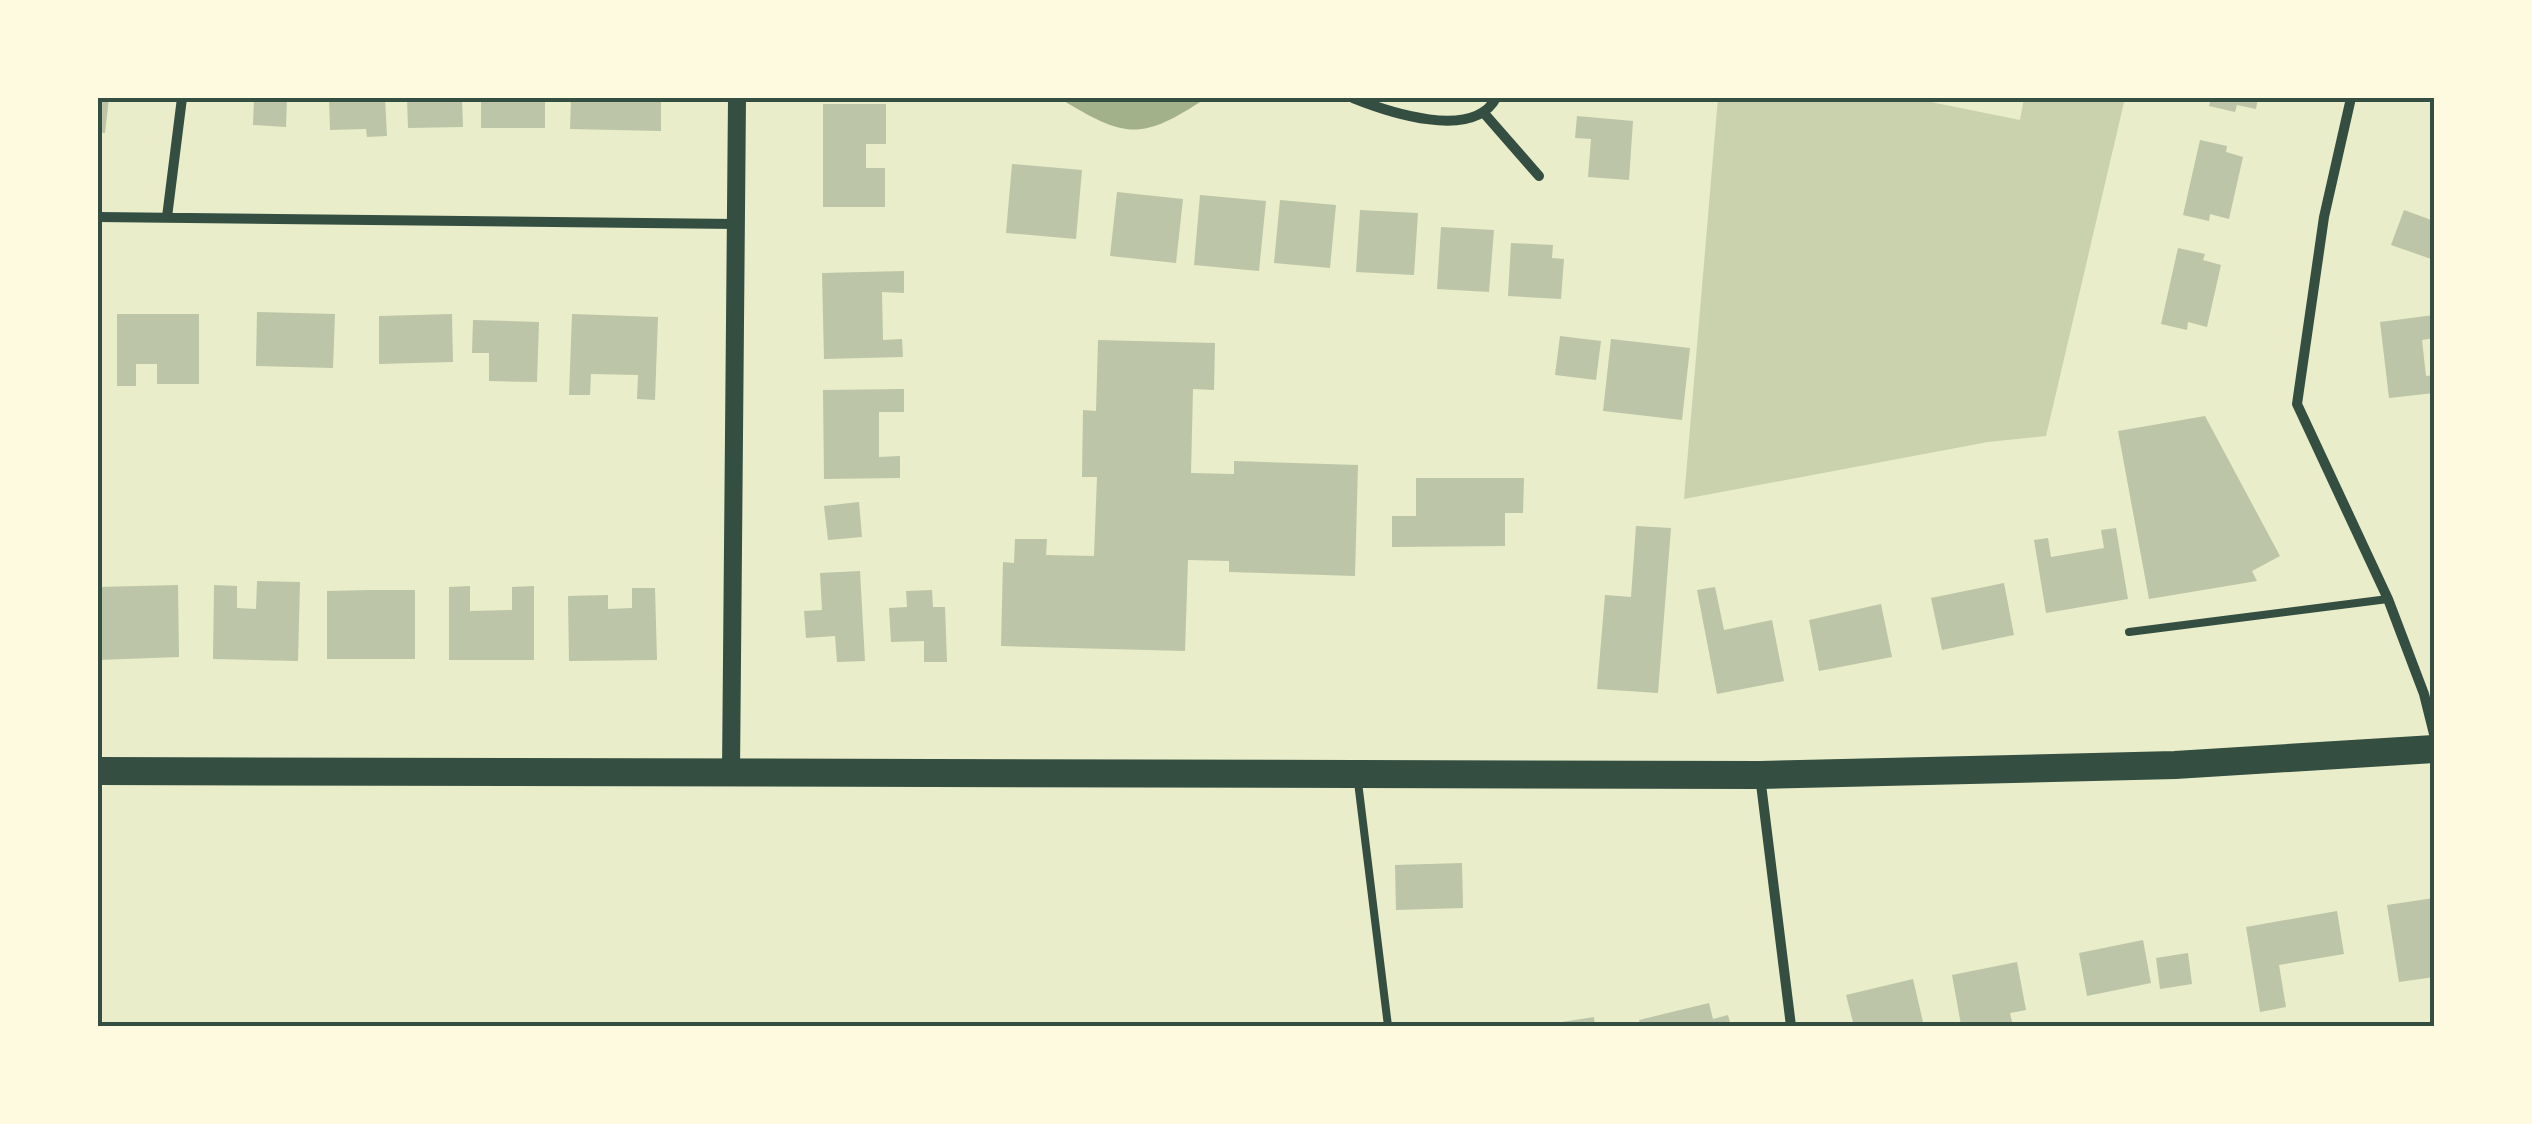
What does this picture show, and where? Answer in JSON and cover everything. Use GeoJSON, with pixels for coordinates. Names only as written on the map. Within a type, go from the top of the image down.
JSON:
{"type":"FeatureCollection","features":[{"type":"Feature","properties":{"kind":"highway"},"geometry":{"type":"LineString","coordinates":[[98,771],[1760,775],[2175,765],[2434,750]]}},
{"type":"Feature","properties":{"kind":"street"},"geometry":{"type":"LineString","coordinates":[[167,217],[182,98]]}},
{"type":"Feature","properties":{"kind":"street"},"geometry":{"type":"LineString","coordinates":[[732,772],[737,98]]}},
{"type":"Feature","properties":{"kind":"street"},"geometry":{"type":"LineString","coordinates":[[1353,98],[1444,122],[1474,118],[1496,98]]}},
{"type":"Feature","properties":{"kind":"street"},"geometry":{"type":"LineString","coordinates":[[2351,98],[2324,217],[2297,404],[2388,598],[2424,694],[2434,734]]}},
{"type":"Feature","properties":{"kind":"street"},"geometry":{"type":"LineString","coordinates":[[1483,112],[1539,176]]}},
{"type":"Feature","properties":{"kind":"street"},"geometry":{"type":"LineString","coordinates":[[98,217],[736,224]]}},
{"type":"Feature","properties":{"kind":"street"},"geometry":{"type":"LineString","coordinates":[[1760,775],[1790,1026]]}},
{"type":"Feature","properties":{"kind":"lane"},"geometry":{"type":"LineString","coordinates":[[2130,632],[2388,598]]}},
{"type":"Feature","properties":{"kind":"lane"},"geometry":{"type":"LineString","coordinates":[[1357,772],[1388,1026]]}},
{"type":"Feature","properties":{"kind":"shaded area"},"geometry":{"type":"Polygon","coordinates":[[[1059,98],[1206,98],[1164,122],[1132,130],[1101,121],[1059,98]]]}},
{"type":"Feature","properties":{"kind":"shaded area"},"geometry":{"type":"Polygon","coordinates":[[[1718,98],[1911,98],[2020,120],[2024,98],[2125,98],[2046,436],[1988,442],[1684,499],[1718,98]]]}},
{"type":"Feature","properties":{"kind":"building"},"geometry":{"type":"Polygon","coordinates":[[[98,98],[109,98],[105,133],[98,132],[98,98]]]}},
{"type":"Feature","properties":{"kind":"building"},"geometry":{"type":"Polygon","coordinates":[[[254,98],[287,98],[286,127],[253,125],[254,98]]]}},
{"type":"Feature","properties":{"kind":"building"},"geometry":{"type":"Polygon","coordinates":[[[329,98],[385,98],[387,136],[367,137],[366,129],[330,130],[329,98]]]}},
{"type":"Feature","properties":{"kind":"building"},"geometry":{"type":"Polygon","coordinates":[[[407,98],[462,98],[463,127],[408,128],[407,98]]]}},
{"type":"Feature","properties":{"kind":"building"},"geometry":{"type":"Polygon","coordinates":[[[481,98],[545,98],[545,128],[481,128],[481,98]]]}},
{"type":"Feature","properties":{"kind":"building"},"geometry":{"type":"Polygon","coordinates":[[[571,98],[661,98],[661,131],[570,129],[571,98]]]}},
{"type":"Feature","properties":{"kind":"building"},"geometry":{"type":"Polygon","coordinates":[[[2211,98],[2258,98],[2256,109],[2237,105],[2235,112],[2209,106],[2211,98]]]}},
{"type":"Feature","properties":{"kind":"building"},"geometry":{"type":"Polygon","coordinates":[[[823,104],[886,104],[886,144],[866,144],[866,168],[885,168],[885,207],[823,207],[823,104]]]}},
{"type":"Feature","properties":{"kind":"building"},"geometry":{"type":"Polygon","coordinates":[[[1577,116],[1633,121],[1629,180],[1588,177],[1591,139],[1575,138],[1577,116]]]}},
{"type":"Feature","properties":{"kind":"building"},"geometry":{"type":"Polygon","coordinates":[[[2200,140],[2227,146],[2226,152],[2243,157],[2229,219],[2210,214],[2209,221],[2183,215],[2200,140]]]}},
{"type":"Feature","properties":{"kind":"building"},"geometry":{"type":"Polygon","coordinates":[[[1012,164],[1082,170],[1076,239],[1006,233],[1012,164]]]}},
{"type":"Feature","properties":{"kind":"building"},"geometry":{"type":"Polygon","coordinates":[[[1117,192],[1183,199],[1176,263],[1110,256],[1117,192]]]}},
{"type":"Feature","properties":{"kind":"building"},"geometry":{"type":"Polygon","coordinates":[[[1200,195],[1266,201],[1259,271],[1194,265],[1200,195]]]}},
{"type":"Feature","properties":{"kind":"building"},"geometry":{"type":"Polygon","coordinates":[[[1280,200],[1336,205],[1330,268],[1274,263],[1280,200]]]}},
{"type":"Feature","properties":{"kind":"building"},"geometry":{"type":"Polygon","coordinates":[[[1360,210],[1418,213],[1414,275],[1356,272],[1360,210]]]}},
{"type":"Feature","properties":{"kind":"building"},"geometry":{"type":"Polygon","coordinates":[[[2404,210],[2434,221],[2434,260],[2391,245],[2404,210]]]}},
{"type":"Feature","properties":{"kind":"building"},"geometry":{"type":"Polygon","coordinates":[[[1441,227],[1494,230],[1489,292],[1437,289],[1441,227]]]}},
{"type":"Feature","properties":{"kind":"building"},"geometry":{"type":"Polygon","coordinates":[[[1511,243],[1553,245],[1552,258],[1564,259],[1561,299],[1508,296],[1511,243]]]}},
{"type":"Feature","properties":{"kind":"building"},"geometry":{"type":"Polygon","coordinates":[[[2178,248],[2205,254],[2203,260],[2221,265],[2207,327],[2188,322],[2187,330],[2161,324],[2178,248]]]}},
{"type":"Feature","properties":{"kind":"building"},"geometry":{"type":"Polygon","coordinates":[[[904,271],[904,293],[882,292],[883,340],[902,339],[903,357],[824,359],[822,273],[904,271]]]}},
{"type":"Feature","properties":{"kind":"building"},"geometry":{"type":"Polygon","coordinates":[[[257,312],[335,314],[333,368],[256,366],[257,312]]]}},
{"type":"Feature","properties":{"kind":"building"},"geometry":{"type":"Polygon","coordinates":[[[117,314],[199,314],[199,384],[157,384],[157,364],[136,364],[136,386],[117,386],[117,314]]]}},
{"type":"Feature","properties":{"kind":"building"},"geometry":{"type":"Polygon","coordinates":[[[452,314],[453,362],[379,364],[379,316],[452,314]]]}},
{"type":"Feature","properties":{"kind":"building"},"geometry":{"type":"Polygon","coordinates":[[[572,314],[658,317],[655,400],[637,399],[638,375],[591,374],[590,395],[569,395],[572,314]]]}},
{"type":"Feature","properties":{"kind":"building"},"geometry":{"type":"Polygon","coordinates":[[[2434,315],[2434,338],[2422,340],[2426,376],[2434,375],[2434,393],[2389,398],[2380,322],[2434,315]]]}},
{"type":"Feature","properties":{"kind":"building"},"geometry":{"type":"Polygon","coordinates":[[[473,320],[539,322],[537,382],[489,381],[489,353],[472,353],[473,320]]]}},
{"type":"Feature","properties":{"kind":"building"},"geometry":{"type":"Polygon","coordinates":[[[1560,336],[1601,341],[1596,380],[1555,375],[1560,336]]]}},
{"type":"Feature","properties":{"kind":"building"},"geometry":{"type":"Polygon","coordinates":[[[1611,339],[1690,348],[1682,420],[1603,411],[1611,339]]]}},
{"type":"Feature","properties":{"kind":"building"},"geometry":{"type":"Polygon","coordinates":[[[1098,340],[1215,343],[1214,390],[1193,389],[1191,473],[1234,474],[1234,461],[1358,465],[1355,576],[1229,572],[1229,561],[1188,560],[1185,651],[1001,646],[1003,562],[1014,563],[1015,539],[1047,539],[1046,555],[1094,556],[1097,477],[1082,477],[1083,410],[1096,411],[1098,340]]]}},
{"type":"Feature","properties":{"kind":"building"},"geometry":{"type":"Polygon","coordinates":[[[904,389],[904,412],[879,412],[879,457],[900,456],[900,478],[824,479],[823,390],[904,389]]]}},
{"type":"Feature","properties":{"kind":"building"},"geometry":{"type":"Polygon","coordinates":[[[2205,416],[2280,556],[2252,571],[2257,581],[2149,599],[2118,431],[2205,416]]]}},
{"type":"Feature","properties":{"kind":"building"},"geometry":{"type":"Polygon","coordinates":[[[1416,478],[1524,478],[1523,513],[1505,513],[1505,546],[1392,547],[1392,516],[1416,516],[1416,478]]]}},
{"type":"Feature","properties":{"kind":"building"},"geometry":{"type":"Polygon","coordinates":[[[859,502],[862,537],[828,540],[824,506],[859,502]]]}},
{"type":"Feature","properties":{"kind":"building"},"geometry":{"type":"Polygon","coordinates":[[[1636,526],[1671,528],[1658,693],[1597,689],[1605,595],[1631,597],[1636,526]]]}},
{"type":"Feature","properties":{"kind":"building"},"geometry":{"type":"Polygon","coordinates":[[[2116,528],[2128,599],[2046,613],[2034,540],[2048,538],[2051,557],[2104,548],[2101,530],[2116,528]]]}},
{"type":"Feature","properties":{"kind":"building"},"geometry":{"type":"Polygon","coordinates":[[[860,571],[865,661],[837,662],[835,636],[806,638],[804,611],[822,610],[820,573],[860,571]]]}},
{"type":"Feature","properties":{"kind":"building"},"geometry":{"type":"Polygon","coordinates":[[[257,581],[300,582],[298,661],[213,659],[214,585],[237,586],[237,608],[256,609],[257,581]]]}},
{"type":"Feature","properties":{"kind":"building"},"geometry":{"type":"Polygon","coordinates":[[[2004,583],[2014,635],[1942,650],[1931,598],[2004,583]]]}},
{"type":"Feature","properties":{"kind":"building"},"geometry":{"type":"Polygon","coordinates":[[[178,585],[179,657],[98,660],[98,587],[178,585]]]}},
{"type":"Feature","properties":{"kind":"building"},"geometry":{"type":"Polygon","coordinates":[[[470,586],[470,611],[512,610],[512,587],[534,586],[534,660],[449,660],[449,587],[470,586]]]}},
{"type":"Feature","properties":{"kind":"building"},"geometry":{"type":"Polygon","coordinates":[[[1715,587],[1724,630],[1772,620],[1784,681],[1717,694],[1697,590],[1715,587]]]}},
{"type":"Feature","properties":{"kind":"building"},"geometry":{"type":"Polygon","coordinates":[[[632,588],[655,588],[657,660],[569,661],[568,596],[608,595],[608,609],[632,608],[632,588]]]}},
{"type":"Feature","properties":{"kind":"building"},"geometry":{"type":"Polygon","coordinates":[[[415,590],[415,659],[327,659],[327,591],[415,590]]]}},
{"type":"Feature","properties":{"kind":"building"},"geometry":{"type":"Polygon","coordinates":[[[932,590],[933,607],[945,607],[947,662],[924,662],[924,641],[891,642],[889,608],[907,607],[906,591],[932,590]]]}},
{"type":"Feature","properties":{"kind":"building"},"geometry":{"type":"Polygon","coordinates":[[[1881,604],[1892,657],[1819,671],[1809,620],[1881,604]]]}},
{"type":"Feature","properties":{"kind":"building"},"geometry":{"type":"Polygon","coordinates":[[[1462,863],[1463,908],[1396,910],[1395,865],[1462,863]]]}},
{"type":"Feature","properties":{"kind":"building"},"geometry":{"type":"Polygon","coordinates":[[[2434,898],[2434,977],[2399,982],[2387,905],[2434,898]]]}},
{"type":"Feature","properties":{"kind":"building"},"geometry":{"type":"Polygon","coordinates":[[[2337,911],[2344,954],[2279,965],[2286,1007],[2260,1012],[2246,927],[2337,911]]]}},
{"type":"Feature","properties":{"kind":"building"},"geometry":{"type":"Polygon","coordinates":[[[2143,940],[2151,983],[2087,996],[2079,953],[2143,940]]]}},
{"type":"Feature","properties":{"kind":"building"},"geometry":{"type":"Polygon","coordinates":[[[2188,953],[2192,984],[2160,989],[2156,958],[2188,953]]]}},
{"type":"Feature","properties":{"kind":"building"},"geometry":{"type":"Polygon","coordinates":[[[2017,962],[2026,1010],[2010,1013],[2013,1026],[1978,1026],[1977,1022],[1961,1025],[1952,975],[2017,962]]]}},
{"type":"Feature","properties":{"kind":"building"},"geometry":{"type":"Polygon","coordinates":[[[1913,979],[1923,1022],[1854,1026],[1846,995],[1913,979]]]}},
{"type":"Feature","properties":{"kind":"building"},"geometry":{"type":"Polygon","coordinates":[[[1709,1003],[1713,1019],[1728,1015],[1731,1026],[1641,1026],[1639,1020],[1709,1003]]]}},
{"type":"Feature","properties":{"kind":"building"},"geometry":{"type":"Polygon","coordinates":[[[1594,1017],[1595,1026],[1549,1026],[1549,1024],[1594,1017]]]}}]}
